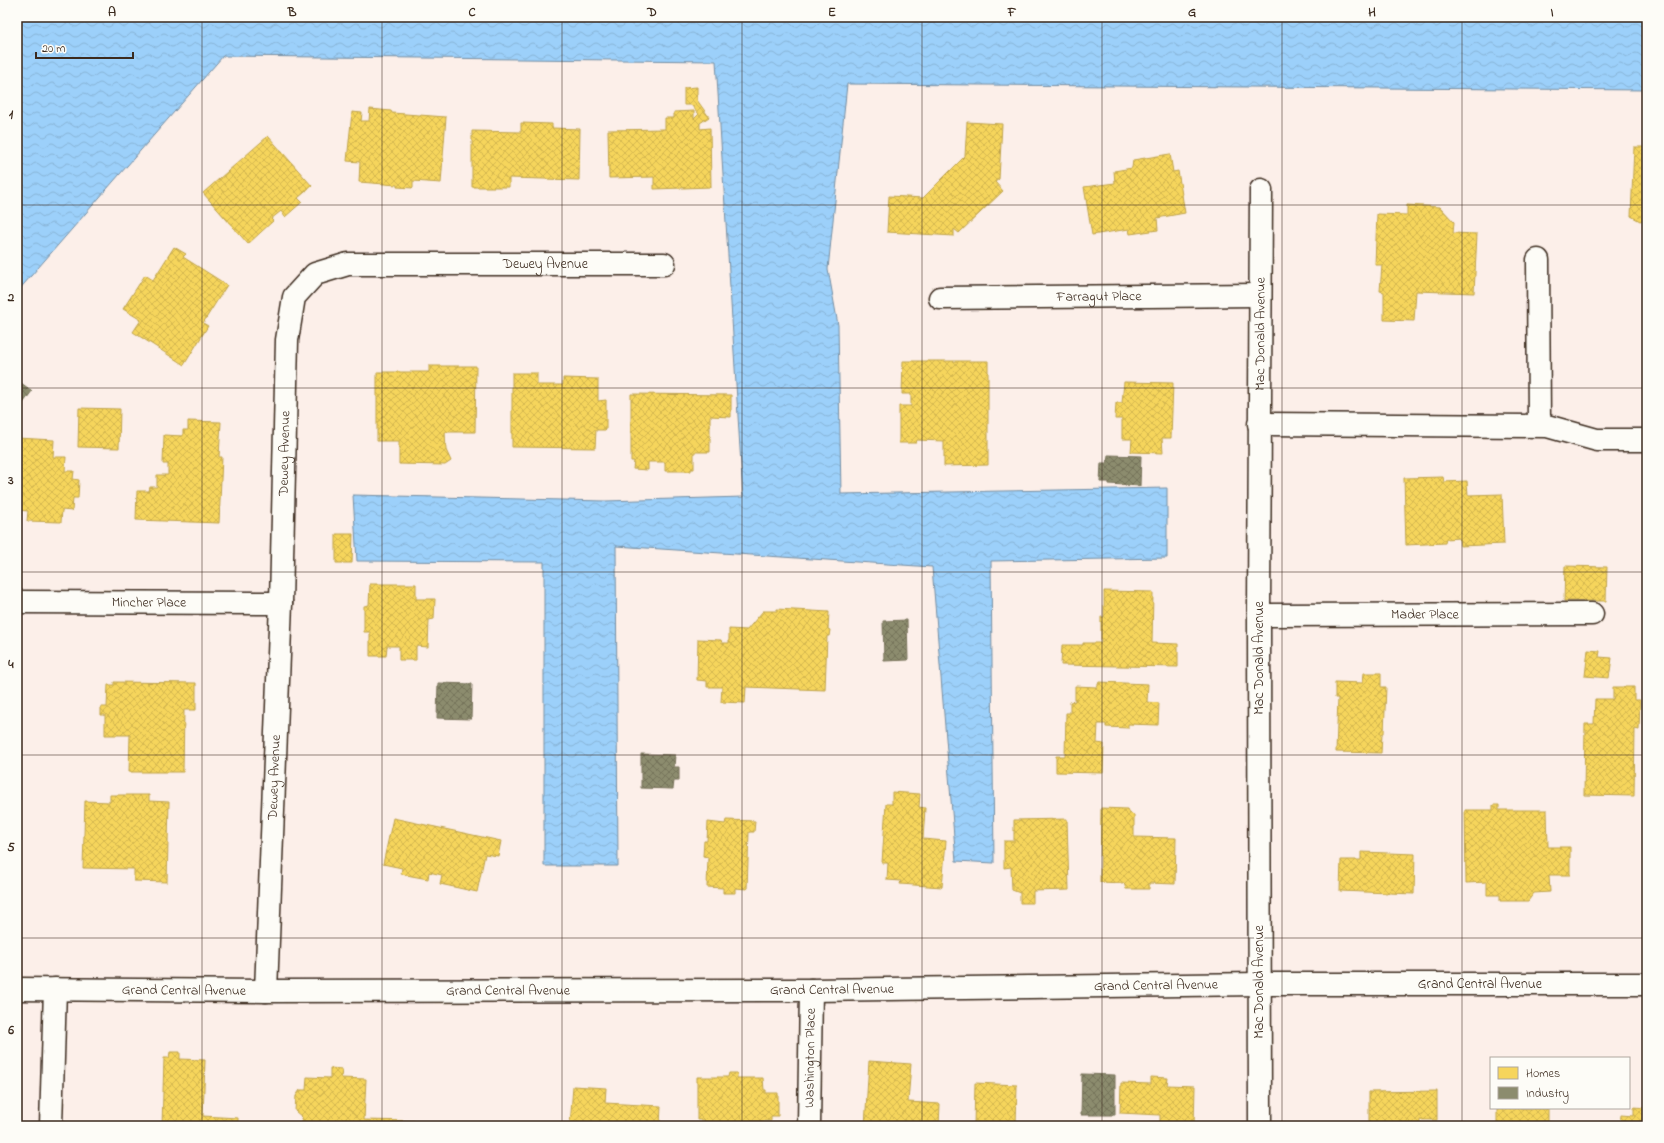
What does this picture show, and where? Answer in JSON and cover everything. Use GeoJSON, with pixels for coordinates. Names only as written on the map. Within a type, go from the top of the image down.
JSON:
{"type":"FeatureCollection","features":[{"type":"Feature","properties":{"kind":"street","name":"Mac Donald Avenue"},"geometry":{"type":"LineString","coordinates":[[1260,190],[1260,1126]]}},
{"type":"Feature","properties":{"kind":"street"},"geometry":{"type":"LineString","coordinates":[[1538,260],[1539,425]]}},
{"type":"Feature","properties":{"kind":"street","name":"Dewey Avenue"},"geometry":{"type":"LineString","coordinates":[[266,991],[281,604],[286,340],[294,297],[315,274],[348,264],[664,264]]}},
{"type":"Feature","properties":{"kind":"street","name":"Farragut Place"},"geometry":{"type":"LineString","coordinates":[[940,298],[1259,295]]}},
{"type":"Feature","properties":{"kind":"street"},"geometry":{"type":"LineString","coordinates":[[1259,424],[1539,425],[1597,440],[1647,440]]}},
{"type":"Feature","properties":{"kind":"street","name":"Mincher Place"},"geometry":{"type":"LineString","coordinates":[[17,602],[281,604]]}},
{"type":"Feature","properties":{"kind":"street","name":"Mader Place"},"geometry":{"type":"LineString","coordinates":[[1259,615],[1592,614]]}},
{"type":"Feature","properties":{"kind":"street","name":"Grand Central Avenue"},"geometry":{"type":"LineString","coordinates":[[17,989],[266,991],[811,990],[1259,984],[1647,984]]}},
{"type":"Feature","properties":{"kind":"street"},"geometry":{"type":"LineString","coordinates":[[51,1126],[55,989]]}},
{"type":"Feature","properties":{"kind":"street","name":"Washington Place"},"geometry":{"type":"LineString","coordinates":[[808,1126],[811,990]]}},
{"type":"Feature","properties":{"kind":"water"},"geometry":{"type":"Polygon","coordinates":[[[17,17],[1647,17],[1647,90],[847,84],[828,269],[838,325],[841,494],[1167,488],[1167,558],[991,561],[994,863],[956,861],[932,567],[616,546],[618,866],[544,866],[544,562],[357,561],[353,495],[605,501],[743,497],[716,61],[223,56],[17,292],[17,17]]]}},
{"type":"Feature","properties":{"kind":"building: Homes"},"geometry":{"type":"Polygon","coordinates":[[[697,87],[697,100],[709,117],[700,123],[700,129],[710,128],[711,187],[654,189],[654,177],[609,178],[608,130],[665,129],[665,118],[674,118],[674,112],[694,111],[694,119],[699,114],[691,105],[684,105],[684,88],[697,87]]]}},
{"type":"Feature","properties":{"kind":"building: Homes"},"geometry":{"type":"Polygon","coordinates":[[[370,109],[391,111],[392,113],[446,117],[441,183],[413,181],[413,188],[397,187],[397,185],[359,182],[360,162],[347,161],[352,112],[362,113],[361,121],[369,121],[370,109]]]}},
{"type":"Feature","properties":{"kind":"building: Homes"},"geometry":{"type":"Polygon","coordinates":[[[967,122],[1002,124],[999,179],[995,182],[1003,191],[959,233],[954,229],[954,236],[887,232],[889,196],[923,198],[965,156],[967,122]]]}},
{"type":"Feature","properties":{"kind":"building: Homes"},"geometry":{"type":"Polygon","coordinates":[[[521,123],[552,124],[552,128],[580,129],[579,180],[509,178],[509,187],[472,187],[472,131],[521,132],[521,123]]]}},
{"type":"Feature","properties":{"kind":"building: Homes"},"geometry":{"type":"Polygon","coordinates":[[[268,136],[312,186],[298,198],[302,202],[285,217],[281,211],[271,219],[273,221],[248,244],[203,193],[268,136]]]}},
{"type":"Feature","properties":{"kind":"building: Homes"},"geometry":{"type":"Polygon","coordinates":[[[1634,147],[1647,147],[1647,219],[1640,221],[1631,216],[1634,147]]]}},
{"type":"Feature","properties":{"kind":"building: Homes"},"geometry":{"type":"Polygon","coordinates":[[[1170,154],[1173,172],[1178,171],[1185,213],[1157,218],[1158,230],[1130,234],[1129,229],[1092,235],[1084,187],[1115,183],[1114,171],[1132,168],[1133,160],[1170,154]]]}},
{"type":"Feature","properties":{"kind":"building: Homes"},"geometry":{"type":"Polygon","coordinates":[[[1407,205],[1440,207],[1454,222],[1453,233],[1477,234],[1474,293],[1416,291],[1414,321],[1384,320],[1384,292],[1380,291],[1382,265],[1375,265],[1377,214],[1407,215],[1407,205]]]}},
{"type":"Feature","properties":{"kind":"building: Homes"},"geometry":{"type":"Polygon","coordinates":[[[174,247],[186,254],[183,257],[227,285],[203,323],[208,326],[184,365],[133,332],[141,320],[123,309],[145,275],[153,280],[174,247]]]}},
{"type":"Feature","properties":{"kind":"building: Homes"},"geometry":{"type":"Polygon","coordinates":[[[903,361],[988,361],[988,465],[944,466],[944,441],[917,440],[916,443],[899,443],[899,406],[911,406],[911,394],[902,394],[903,361]]]}},
{"type":"Feature","properties":{"kind":"building: Homes"},"geometry":{"type":"Polygon","coordinates":[[[429,366],[476,366],[475,432],[445,432],[446,450],[451,461],[445,465],[399,464],[399,441],[377,441],[377,372],[429,372],[429,366]]]}},
{"type":"Feature","properties":{"kind":"building: Homes"},"geometry":{"type":"Polygon","coordinates":[[[512,373],[537,373],[537,385],[563,385],[563,378],[598,379],[598,401],[606,400],[606,430],[596,430],[595,448],[512,447],[512,373]]]}},
{"type":"Feature","properties":{"kind":"building: Homes"},"geometry":{"type":"Polygon","coordinates":[[[1124,382],[1173,383],[1171,438],[1162,438],[1163,453],[1131,452],[1132,439],[1122,439],[1122,419],[1115,419],[1116,403],[1122,403],[1124,382]]]}},
{"type":"Feature","properties":{"kind":"building: Homes"},"geometry":{"type":"Polygon","coordinates":[[[631,394],[731,395],[731,417],[710,416],[710,452],[694,452],[694,469],[691,469],[691,471],[665,471],[665,462],[648,462],[648,470],[633,469],[634,461],[631,461],[631,394]]]}},
{"type":"Feature","properties":{"kind":"building: Homes"},"geometry":{"type":"Polygon","coordinates":[[[79,408],[120,409],[119,448],[78,447],[79,408]]]}},
{"type":"Feature","properties":{"kind":"building: Homes"},"geometry":{"type":"Polygon","coordinates":[[[188,421],[221,422],[219,457],[222,457],[219,523],[136,520],[137,491],[149,491],[150,487],[157,487],[157,475],[168,475],[168,464],[163,464],[164,435],[183,436],[183,430],[188,430],[188,421]]]}},
{"type":"Feature","properties":{"kind":"building: Homes"},"geometry":{"type":"Polygon","coordinates":[[[17,438],[54,440],[53,457],[66,457],[65,471],[74,471],[73,479],[79,480],[78,498],[73,498],[72,511],[62,510],[61,522],[27,521],[28,511],[17,510],[17,438]]]}},
{"type":"Feature","properties":{"kind":"building: Homes"},"geometry":{"type":"Polygon","coordinates":[[[1443,477],[1444,482],[1467,481],[1468,495],[1502,494],[1504,544],[1460,546],[1459,538],[1446,539],[1445,543],[1406,545],[1404,478],[1443,477]]]}},
{"type":"Feature","properties":{"kind":"building: Homes"},"geometry":{"type":"Polygon","coordinates":[[[336,534],[353,534],[352,563],[336,563],[336,534]]]}},
{"type":"Feature","properties":{"kind":"building: Homes"},"geometry":{"type":"Polygon","coordinates":[[[1565,566],[1607,567],[1606,601],[1564,601],[1565,566]]]}},
{"type":"Feature","properties":{"kind":"building: Homes"},"geometry":{"type":"Polygon","coordinates":[[[370,584],[416,584],[416,599],[435,599],[434,619],[429,620],[428,647],[416,646],[416,660],[399,660],[399,646],[387,646],[386,656],[370,656],[370,632],[364,632],[364,606],[369,605],[370,584]]]}},
{"type":"Feature","properties":{"kind":"building: Homes"},"geometry":{"type":"Polygon","coordinates":[[[1104,591],[1153,592],[1152,643],[1178,644],[1178,667],[1061,665],[1062,645],[1101,643],[1101,617],[1104,617],[1104,591]]]}},
{"type":"Feature","properties":{"kind":"building: Homes"},"geometry":{"type":"Polygon","coordinates":[[[777,609],[829,612],[828,629],[830,630],[829,636],[827,636],[825,690],[746,687],[745,703],[721,702],[722,687],[707,687],[707,681],[697,680],[698,639],[721,640],[722,643],[729,643],[729,629],[747,630],[763,611],[777,611],[777,609]]]}},
{"type":"Feature","properties":{"kind":"building: Homes"},"geometry":{"type":"Polygon","coordinates":[[[1588,650],[1600,651],[1599,657],[1612,658],[1609,678],[1585,676],[1588,650]]]}},
{"type":"Feature","properties":{"kind":"building: Homes"},"geometry":{"type":"Polygon","coordinates":[[[1364,673],[1381,673],[1381,687],[1386,687],[1384,733],[1382,734],[1381,753],[1336,752],[1338,698],[1335,698],[1335,682],[1363,683],[1364,673]]]}},
{"type":"Feature","properties":{"kind":"building: Homes"},"geometry":{"type":"Polygon","coordinates":[[[114,682],[196,683],[196,710],[184,710],[183,772],[129,772],[130,735],[105,735],[105,715],[101,715],[101,707],[107,707],[108,685],[114,685],[114,682]]]}},
{"type":"Feature","properties":{"kind":"building: Homes"},"geometry":{"type":"Polygon","coordinates":[[[1099,682],[1148,684],[1147,702],[1159,703],[1158,725],[1128,724],[1128,728],[1106,727],[1106,724],[1098,724],[1097,743],[1104,744],[1103,773],[1056,772],[1056,756],[1065,756],[1066,713],[1070,713],[1070,702],[1075,701],[1075,686],[1097,687],[1099,682]]]}},
{"type":"Feature","properties":{"kind":"building: Homes"},"geometry":{"type":"Polygon","coordinates":[[[1613,687],[1634,687],[1634,700],[1640,700],[1639,730],[1635,729],[1634,796],[1584,795],[1585,724],[1594,724],[1595,699],[1613,699],[1613,687]]]}},
{"type":"Feature","properties":{"kind":"building: Homes"},"geometry":{"type":"Polygon","coordinates":[[[892,792],[920,794],[919,807],[925,808],[923,839],[946,841],[942,887],[900,884],[901,881],[887,880],[888,863],[882,863],[886,804],[892,804],[892,792]]]}},
{"type":"Feature","properties":{"kind":"building: Homes"},"geometry":{"type":"Polygon","coordinates":[[[110,795],[149,795],[149,801],[169,802],[167,882],[134,881],[134,869],[83,868],[85,801],[110,802],[110,795]]]}},
{"type":"Feature","properties":{"kind":"building: Homes"},"geometry":{"type":"Polygon","coordinates":[[[1493,805],[1499,805],[1499,810],[1547,810],[1548,847],[1570,847],[1570,875],[1549,875],[1550,892],[1534,893],[1528,901],[1500,901],[1500,895],[1487,895],[1487,882],[1466,883],[1465,810],[1493,810],[1493,805]]]}},
{"type":"Feature","properties":{"kind":"building: Homes"},"geometry":{"type":"Polygon","coordinates":[[[1101,808],[1127,809],[1129,813],[1134,815],[1134,837],[1176,838],[1175,884],[1149,883],[1149,889],[1126,889],[1124,883],[1100,882],[1101,808]]]}},
{"type":"Feature","properties":{"kind":"building: Homes"},"geometry":{"type":"Polygon","coordinates":[[[393,818],[501,841],[498,856],[485,854],[477,892],[440,884],[442,875],[429,872],[428,879],[401,874],[402,868],[383,864],[393,818]]]}},
{"type":"Feature","properties":{"kind":"building: Homes"},"geometry":{"type":"Polygon","coordinates":[[[1067,819],[1069,890],[1033,891],[1033,903],[1020,903],[1020,893],[1012,890],[1011,867],[1004,868],[1004,841],[1014,841],[1014,820],[1067,819]]]}},
{"type":"Feature","properties":{"kind":"building: Homes"},"geometry":{"type":"Polygon","coordinates":[[[726,820],[755,821],[754,832],[749,832],[747,889],[735,888],[735,893],[723,893],[723,888],[707,887],[708,857],[703,856],[704,841],[707,841],[708,822],[725,824],[726,820]]]}},
{"type":"Feature","properties":{"kind":"building: Homes"},"geometry":{"type":"Polygon","coordinates":[[[1361,852],[1415,854],[1414,894],[1340,891],[1341,860],[1361,860],[1361,852]]]}},
{"type":"Feature","properties":{"kind":"building: Homes"},"geometry":{"type":"Polygon","coordinates":[[[170,1052],[180,1052],[180,1059],[205,1060],[203,1116],[238,1118],[238,1126],[162,1126],[164,1058],[169,1058],[170,1052]]]}},
{"type":"Feature","properties":{"kind":"building: Homes"},"geometry":{"type":"Polygon","coordinates":[[[869,1061],[911,1064],[908,1102],[940,1104],[939,1126],[865,1126],[869,1061]]]}},
{"type":"Feature","properties":{"kind":"building: Homes"},"geometry":{"type":"Polygon","coordinates":[[[330,1068],[342,1069],[341,1078],[366,1079],[364,1120],[414,1121],[414,1126],[302,1126],[302,1117],[295,1111],[296,1096],[300,1090],[306,1090],[307,1077],[330,1078],[330,1068]]]}},
{"type":"Feature","properties":{"kind":"building: Homes"},"geometry":{"type":"Polygon","coordinates":[[[729,1073],[737,1073],[737,1078],[763,1078],[764,1090],[766,1090],[766,1093],[778,1093],[778,1116],[771,1116],[771,1121],[753,1121],[753,1126],[704,1126],[704,1120],[697,1120],[697,1077],[728,1077],[729,1073]]]}},
{"type":"Feature","properties":{"kind":"building: Homes"},"geometry":{"type":"Polygon","coordinates":[[[1151,1077],[1168,1078],[1167,1085],[1195,1086],[1194,1126],[1160,1126],[1160,1115],[1120,1113],[1121,1083],[1151,1084],[1151,1077]]]}},
{"type":"Feature","properties":{"kind":"building: Homes"},"geometry":{"type":"Polygon","coordinates":[[[975,1083],[1017,1085],[1016,1126],[974,1126],[975,1083]]]}},
{"type":"Feature","properties":{"kind":"building: Homes"},"geometry":{"type":"Polygon","coordinates":[[[573,1086],[606,1088],[605,1103],[661,1106],[660,1126],[570,1126],[573,1086]]]}},
{"type":"Feature","properties":{"kind":"building: Homes"},"geometry":{"type":"Polygon","coordinates":[[[1437,1091],[1437,1120],[1420,1120],[1420,1126],[1369,1126],[1369,1092],[1437,1091]]]}},
{"type":"Feature","properties":{"kind":"building: Homes"},"geometry":{"type":"Polygon","coordinates":[[[1634,1107],[1647,1108],[1647,1126],[1620,1126],[1621,1115],[1634,1116],[1634,1107]]]}},
{"type":"Feature","properties":{"kind":"building: Homes"},"geometry":{"type":"Polygon","coordinates":[[[1497,1109],[1548,1109],[1548,1126],[1497,1126],[1497,1109]]]}},
{"type":"Feature","properties":{"kind":"building: Industry"},"geometry":{"type":"Polygon","coordinates":[[[17,380],[32,391],[18,410],[17,409],[17,380]]]}},
{"type":"Feature","properties":{"kind":"building: Industry"},"geometry":{"type":"Polygon","coordinates":[[[1108,455],[1141,456],[1140,486],[1100,482],[1101,463],[1107,463],[1108,455]]]}},
{"type":"Feature","properties":{"kind":"building: Industry"},"geometry":{"type":"Polygon","coordinates":[[[907,620],[908,660],[884,661],[883,621],[907,620]]]}},
{"type":"Feature","properties":{"kind":"building: Industry"},"geometry":{"type":"Polygon","coordinates":[[[438,683],[472,684],[471,719],[437,718],[438,683]]]}},
{"type":"Feature","properties":{"kind":"building: Industry"},"geometry":{"type":"Polygon","coordinates":[[[641,754],[675,755],[674,767],[679,767],[679,781],[674,781],[673,789],[641,788],[641,754]]]}},
{"type":"Feature","properties":{"kind":"building: Industry"},"geometry":{"type":"Polygon","coordinates":[[[1082,1074],[1115,1075],[1115,1115],[1081,1115],[1082,1074]]]}}]}
